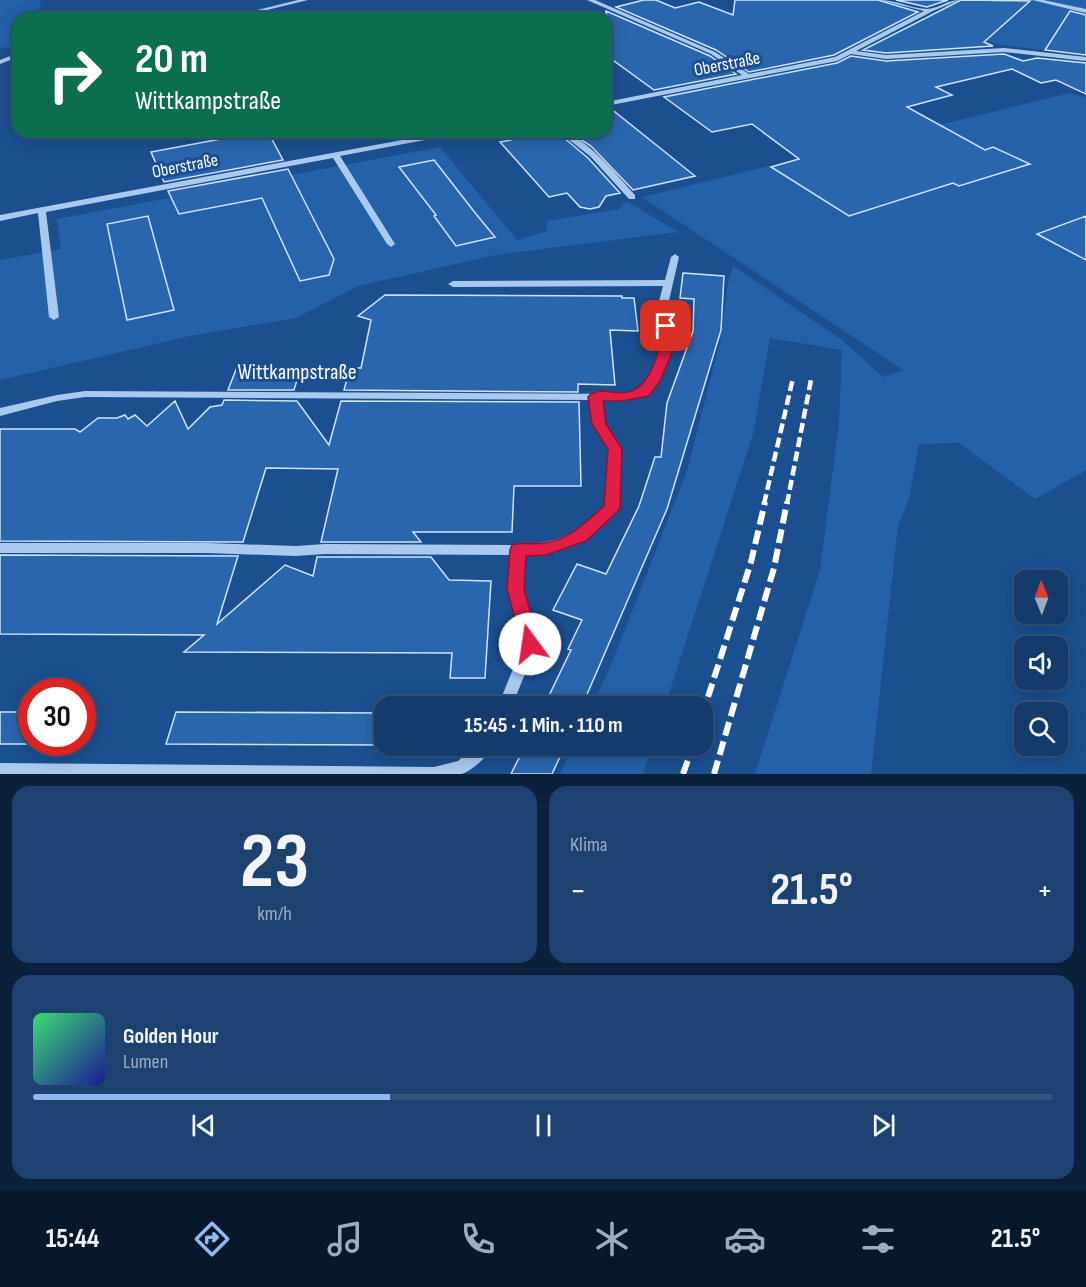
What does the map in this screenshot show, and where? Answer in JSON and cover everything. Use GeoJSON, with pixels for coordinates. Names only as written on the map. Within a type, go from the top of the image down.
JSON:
{"type":"FeatureCollection","features":[{"type":"Feature","properties":{"kind":"street"},"geometry":{"type":"LineString","coordinates":[[254,12],[305,0]]}},
{"type":"Feature","properties":{"kind":"street"},"geometry":{"type":"LineString","coordinates":[[590,0],[713,53],[749,77]]}},
{"type":"Feature","properties":{"kind":"street"},"geometry":{"type":"LineString","coordinates":[[883,0],[929,11]]}},
{"type":"Feature","properties":{"kind":"street","name":"Oberstraße"},"geometry":{"type":"LineString","coordinates":[[612,103],[825,63],[853,53],[929,11],[956,0]]}},
{"type":"Feature","properties":{"kind":"street"},"geometry":{"type":"LineString","coordinates":[[1035,0],[1086,11]]}},
{"type":"Feature","properties":{"kind":"street","name":"Oberstraße"},"geometry":{"type":"LineString","coordinates":[[853,53],[886,57],[988,49],[1086,59]]}},
{"type":"Feature","properties":{"kind":"street","name":"Oberstraße"},"geometry":{"type":"LineString","coordinates":[[0,218],[425,138]]}},
{"type":"Feature","properties":{"kind":"street"},"geometry":{"type":"LineString","coordinates":[[571,138],[593,154],[632,197]]}},
{"type":"Feature","properties":{"kind":"street"},"geometry":{"type":"LineString","coordinates":[[335,155],[391,244]]}},
{"type":"Feature","properties":{"kind":"street"},"geometry":{"type":"LineString","coordinates":[[42,210],[54,317]]}},
{"type":"Feature","properties":{"kind":"street","name":"Wittkampstraße"},"geometry":{"type":"LineString","coordinates":[[0,412],[57,398],[85,394],[622,397],[644,393],[654,381],[668,346],[663,305],[675,256]]}},
{"type":"Feature","properties":{"kind":"street"},"geometry":{"type":"LineString","coordinates":[[453,284],[668,283]]}},
{"type":"Feature","properties":{"kind":"street"},"geometry":{"type":"LineString","coordinates":[[0,548],[207,548],[296,551],[546,549],[580,537],[612,508],[615,449],[599,424],[595,397]]}},
{"type":"Feature","properties":{"kind":"street"},"geometry":{"type":"LineString","coordinates":[[509,696],[530,644],[516,589],[518,550]]}},
{"type":"Feature","properties":{"kind":"street"},"geometry":{"type":"LineString","coordinates":[[0,770],[434,774],[462,767],[474,756]]}},
{"type":"Feature","properties":{"kind":"shaded area"},"geometry":{"type":"Polygon","coordinates":[[[0,0],[41,0],[39,12],[12,12],[12,47],[0,48],[0,0]]]}},
{"type":"Feature","properties":{"kind":"shaded area"},"geometry":{"type":"Polygon","coordinates":[[[980,0],[1086,0],[1086,55],[1001,45],[934,23],[980,0]]]}},
{"type":"Feature","properties":{"kind":"shaded area"},"geometry":{"type":"Polygon","coordinates":[[[1070,93],[1086,97],[1086,470],[1035,499],[959,443],[919,444],[909,499],[898,525],[871,774],[755,774],[820,570],[839,423],[842,350],[770,338],[753,434],[668,696],[597,696],[687,471],[720,342],[729,278],[733,266],[842,340],[883,377],[903,370],[642,197],[1070,93]]]}},
{"type":"Feature","properties":{"kind":"shaded area"},"geometry":{"type":"Polygon","coordinates":[[[440,147],[517,240],[547,231],[547,221],[619,209],[626,201],[678,232],[496,255],[358,286],[296,318],[190,336],[0,380],[0,260],[61,249],[57,219],[440,147]]]}},
{"type":"Feature","properties":{"kind":"shaded area"},"geometry":{"type":"Polygon","coordinates":[[[568,756],[649,756],[643,774],[560,774],[568,756]]]}},
{"type":"Feature","properties":{"kind":"building"},"geometry":{"type":"Polygon","coordinates":[[[644,0],[656,0],[675,8],[699,2],[733,15],[735,0],[878,0],[918,12],[834,55],[749,72],[716,50],[616,7],[644,0]]]}},
{"type":"Feature","properties":{"kind":"building"},"geometry":{"type":"Polygon","coordinates":[[[896,0],[948,0],[927,7],[896,0]]]}},
{"type":"Feature","properties":{"kind":"building"},"geometry":{"type":"Polygon","coordinates":[[[961,0],[1030,1],[984,42],[993,46],[886,53],[863,50],[961,0]]]}},
{"type":"Feature","properties":{"kind":"building"},"geometry":{"type":"Polygon","coordinates":[[[1070,11],[1086,15],[1086,55],[1045,50],[1070,11]]]}},
{"type":"Feature","properties":{"kind":"building"},"geometry":{"type":"Polygon","coordinates":[[[612,14],[710,56],[736,74],[654,90],[612,59],[612,14]]]}},
{"type":"Feature","properties":{"kind":"building"},"geometry":{"type":"Polygon","coordinates":[[[1004,54],[1023,61],[1037,58],[1086,63],[1086,94],[1056,80],[1041,83],[1012,69],[936,87],[952,95],[907,107],[985,150],[993,147],[1030,164],[959,186],[953,183],[849,216],[771,167],[799,159],[752,124],[712,132],[664,97],[837,63],[851,56],[886,61],[1004,54]]]}},
{"type":"Feature","properties":{"kind":"building"},"geometry":{"type":"Polygon","coordinates":[[[612,110],[695,176],[633,190],[591,146],[578,138],[612,138],[612,110]]]}},
{"type":"Feature","properties":{"kind":"building"},"geometry":{"type":"Polygon","coordinates":[[[226,138],[271,138],[283,160],[164,182],[151,152],[226,138]]]}},
{"type":"Feature","properties":{"kind":"building"},"geometry":{"type":"Polygon","coordinates":[[[509,138],[564,138],[588,158],[620,193],[606,196],[599,207],[590,209],[580,207],[567,193],[549,197],[500,142],[511,140],[509,138]]]}},
{"type":"Feature","properties":{"kind":"building"},"geometry":{"type":"Polygon","coordinates":[[[434,160],[495,237],[456,246],[434,216],[436,215],[399,167],[434,160]]]}},
{"type":"Feature","properties":{"kind":"building"},"geometry":{"type":"Polygon","coordinates":[[[288,169],[334,259],[329,275],[300,281],[262,198],[179,214],[168,191],[288,169]]]}},
{"type":"Feature","properties":{"kind":"building"},"geometry":{"type":"Polygon","coordinates":[[[148,216],[174,310],[127,320],[107,224],[148,216]]]}},
{"type":"Feature","properties":{"kind":"building"},"geometry":{"type":"Polygon","coordinates":[[[1086,216],[1086,260],[1037,234],[1086,216]]]}},
{"type":"Feature","properties":{"kind":"building"},"geometry":{"type":"Polygon","coordinates":[[[683,273],[724,276],[721,330],[667,509],[586,696],[549,696],[571,650],[568,649],[582,620],[553,610],[577,564],[606,574],[639,506],[655,457],[661,457],[667,403],[693,331],[694,299],[680,298],[683,273]]]}},
{"type":"Feature","properties":{"kind":"building"},"geometry":{"type":"Polygon","coordinates":[[[385,295],[622,296],[622,298],[634,298],[638,331],[610,330],[615,385],[578,384],[578,392],[344,390],[350,368],[361,368],[371,320],[358,316],[385,295]]]}},
{"type":"Feature","properties":{"kind":"building"},"geometry":{"type":"Polygon","coordinates":[[[237,367],[301,367],[294,390],[228,390],[237,367]]]}},
{"type":"Feature","properties":{"kind":"building"},"geometry":{"type":"Polygon","coordinates":[[[224,400],[297,401],[329,445],[341,401],[579,402],[581,486],[514,486],[512,532],[413,532],[421,542],[321,542],[338,469],[266,468],[243,542],[0,541],[0,429],[75,429],[80,432],[98,418],[117,418],[125,415],[128,419],[135,415],[147,426],[175,401],[188,429],[210,407],[222,405],[224,400]]]}},
{"type":"Feature","properties":{"kind":"building"},"geometry":{"type":"Polygon","coordinates":[[[0,555],[238,556],[217,624],[285,565],[313,576],[317,557],[431,557],[449,580],[491,581],[485,678],[450,678],[452,653],[184,652],[204,635],[0,634],[0,555]]]}},
{"type":"Feature","properties":{"kind":"building"},"geometry":{"type":"Polygon","coordinates":[[[0,712],[18,712],[18,744],[0,744],[0,712]]]}},
{"type":"Feature","properties":{"kind":"building"},"geometry":{"type":"Polygon","coordinates":[[[176,712],[374,713],[374,745],[166,744],[176,712]]]}},
{"type":"Feature","properties":{"kind":"building"},"geometry":{"type":"Polygon","coordinates":[[[520,756],[560,756],[552,774],[511,774],[520,756]]]}},
{"type":"Feature","properties":{"kind":"railway"},"geometry":{"type":"LineString","coordinates":[[764,504],[793,378]]}},
{"type":"Feature","properties":{"kind":"railway"},"geometry":{"type":"LineString","coordinates":[[787,504],[811,380]]}},
{"type":"Feature","properties":{"kind":"railway"},"geometry":{"type":"LineString","coordinates":[[708,696],[751,562],[765,502]]}},
{"type":"Feature","properties":{"kind":"railway"},"geometry":{"type":"LineString","coordinates":[[714,774],[774,568],[787,502]]}},
{"type":"Feature","properties":{"kind":"railway"},"geometry":{"type":"LineString","coordinates":[[683,774],[689,756]]}},
{"type":"Feature","properties":{"kind":"route"},"geometry":{"type":"LineString","coordinates":[[530,644],[516,589],[518,550],[546,549],[580,537],[612,508],[615,449],[599,424],[595,397],[622,397],[644,393],[654,381],[668,346],[666,326]]}}]}
